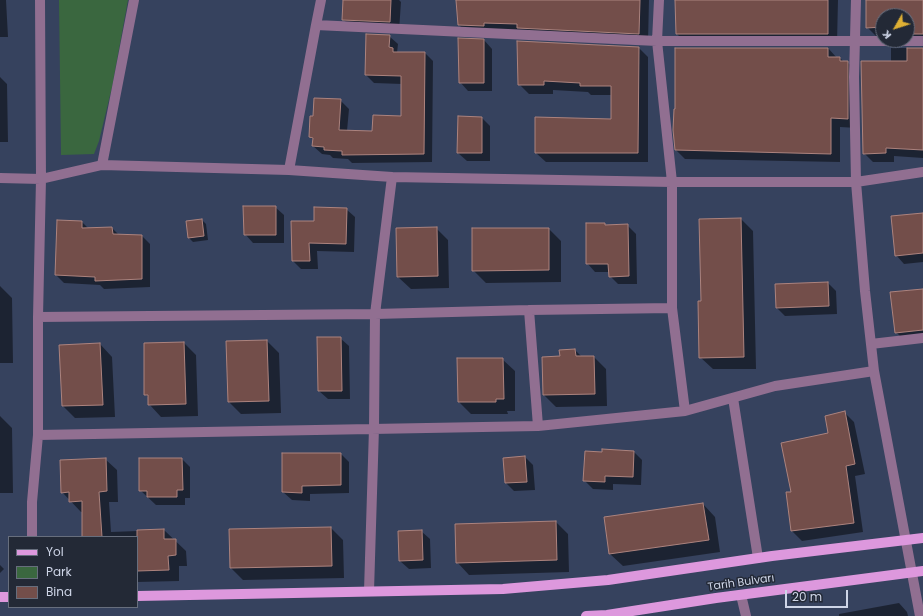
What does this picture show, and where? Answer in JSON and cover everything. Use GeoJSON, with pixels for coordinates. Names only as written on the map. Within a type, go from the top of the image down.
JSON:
{"type":"FeatureCollection","features":[{"type":"Feature","properties":{"kind":"main road"},"geometry":{"type":"LineString","coordinates":[[138,596],[225,596],[369,591],[419,592],[503,589],[608,580],[758,558],[923,538]]}},
{"type":"Feature","properties":{"kind":"main road","name":"Tarih Bulvarı"},"geometry":{"type":"LineString","coordinates":[[586,616],[607,615],[741,595],[923,572]]}},
{"type":"Feature","properties":{"kind":"street"},"geometry":{"type":"LineString","coordinates":[[32,536],[32,502],[38,435],[38,317],[41,179],[40,0]]}},
{"type":"Feature","properties":{"kind":"street"},"geometry":{"type":"LineString","coordinates":[[102,165],[134,0]]}},
{"type":"Feature","properties":{"kind":"street"},"geometry":{"type":"LineString","coordinates":[[289,170],[321,0]]}},
{"type":"Feature","properties":{"kind":"street"},"geometry":{"type":"LineString","coordinates":[[659,0],[657,41],[672,182],[672,308],[685,411]]}},
{"type":"Feature","properties":{"kind":"street"},"geometry":{"type":"LineString","coordinates":[[856,0],[854,77],[856,182],[871,344],[874,370],[920,616]]}},
{"type":"Feature","properties":{"kind":"street"},"geometry":{"type":"LineString","coordinates":[[316,25],[657,41],[923,41]]}},
{"type":"Feature","properties":{"kind":"street"},"geometry":{"type":"LineString","coordinates":[[0,178],[41,179],[102,165],[289,170],[392,177],[672,182],[856,182],[923,172]]}},
{"type":"Feature","properties":{"kind":"street"},"geometry":{"type":"LineString","coordinates":[[369,591],[374,428],[375,314],[392,177]]}},
{"type":"Feature","properties":{"kind":"street"},"geometry":{"type":"LineString","coordinates":[[38,317],[375,314],[672,308]]}},
{"type":"Feature","properties":{"kind":"street"},"geometry":{"type":"LineString","coordinates":[[529,310],[538,426]]}},
{"type":"Feature","properties":{"kind":"street"},"geometry":{"type":"LineString","coordinates":[[871,344],[923,338]]}},
{"type":"Feature","properties":{"kind":"street"},"geometry":{"type":"LineString","coordinates":[[38,435],[538,426],[685,411],[775,386],[874,370]]}},
{"type":"Feature","properties":{"kind":"street"},"geometry":{"type":"LineString","coordinates":[[733,398],[758,558]]}},
{"type":"Feature","properties":{"kind":"street"},"geometry":{"type":"LineString","coordinates":[[741,595],[746,616]]}},
{"type":"Feature","properties":{"kind":"green space"},"geometry":{"type":"Polygon","coordinates":[[[59,0],[128,0],[112,87],[99,141],[94,154],[61,155],[59,0]]]}},
{"type":"Feature","properties":{"kind":"building"},"geometry":{"type":"Polygon","coordinates":[[[343,0],[391,0],[390,22],[342,20],[343,0]]]}},
{"type":"Feature","properties":{"kind":"building"},"geometry":{"type":"Polygon","coordinates":[[[456,0],[640,0],[639,34],[517,28],[517,24],[484,23],[484,26],[458,25],[456,0]]]}},
{"type":"Feature","properties":{"kind":"building"},"geometry":{"type":"Polygon","coordinates":[[[675,0],[828,0],[828,34],[676,34],[675,0]]]}},
{"type":"Feature","properties":{"kind":"building"},"geometry":{"type":"Polygon","coordinates":[[[866,0],[923,0],[923,34],[915,34],[915,8],[875,8],[875,27],[866,28],[866,0]]]}},
{"type":"Feature","properties":{"kind":"building"},"geometry":{"type":"Polygon","coordinates":[[[366,34],[390,35],[389,47],[393,48],[393,52],[425,52],[424,154],[342,155],[342,151],[324,150],[324,147],[312,146],[313,138],[309,137],[310,116],[313,116],[314,98],[341,99],[339,130],[372,131],[373,115],[401,116],[401,76],[365,75],[366,34]]]}},
{"type":"Feature","properties":{"kind":"building"},"geometry":{"type":"Polygon","coordinates":[[[458,38],[484,39],[484,83],[459,83],[458,38]]]}},
{"type":"Feature","properties":{"kind":"building"},"geometry":{"type":"Polygon","coordinates":[[[517,41],[639,47],[638,153],[535,153],[535,117],[611,119],[611,86],[580,86],[580,83],[544,81],[544,85],[518,85],[517,41]]]}},
{"type":"Feature","properties":{"kind":"building"},"geometry":{"type":"Polygon","coordinates":[[[675,48],[828,48],[828,57],[840,57],[840,61],[848,61],[848,119],[831,118],[831,154],[675,150],[673,130],[675,109],[675,48]]]}},
{"type":"Feature","properties":{"kind":"building"},"geometry":{"type":"Polygon","coordinates":[[[907,48],[923,48],[923,150],[886,148],[886,153],[863,154],[861,61],[907,61],[907,48]]]}},
{"type":"Feature","properties":{"kind":"building"},"geometry":{"type":"Polygon","coordinates":[[[458,116],[482,117],[482,153],[457,153],[458,116]]]}},
{"type":"Feature","properties":{"kind":"building"},"geometry":{"type":"Polygon","coordinates":[[[243,206],[276,206],[276,235],[244,235],[243,206]]]}},
{"type":"Feature","properties":{"kind":"building"},"geometry":{"type":"Polygon","coordinates":[[[314,207],[347,208],[346,244],[309,243],[310,261],[292,261],[291,221],[314,221],[314,207]]]}},
{"type":"Feature","properties":{"kind":"building"},"geometry":{"type":"Polygon","coordinates":[[[923,213],[923,253],[895,256],[891,216],[923,213]]]}},
{"type":"Feature","properties":{"kind":"building"},"geometry":{"type":"Polygon","coordinates":[[[741,218],[744,357],[699,358],[698,301],[701,301],[699,219],[741,218]]]}},
{"type":"Feature","properties":{"kind":"building"},"geometry":{"type":"Polygon","coordinates":[[[202,219],[204,236],[188,238],[186,221],[202,219]]]}},
{"type":"Feature","properties":{"kind":"building"},"geometry":{"type":"Polygon","coordinates":[[[57,220],[82,221],[82,228],[112,227],[113,234],[142,235],[142,279],[95,281],[95,277],[55,275],[57,220]]]}},
{"type":"Feature","properties":{"kind":"building"},"geometry":{"type":"Polygon","coordinates":[[[586,223],[605,223],[605,225],[628,224],[629,276],[609,277],[608,264],[586,264],[586,223]]]}},
{"type":"Feature","properties":{"kind":"building"},"geometry":{"type":"Polygon","coordinates":[[[437,227],[438,276],[397,277],[396,228],[437,227]]]}},
{"type":"Feature","properties":{"kind":"building"},"geometry":{"type":"Polygon","coordinates":[[[472,228],[549,228],[549,270],[472,271],[472,228]]]}},
{"type":"Feature","properties":{"kind":"building"},"geometry":{"type":"Polygon","coordinates":[[[828,282],[829,306],[776,308],[775,284],[828,282]]]}},
{"type":"Feature","properties":{"kind":"building"},"geometry":{"type":"Polygon","coordinates":[[[923,289],[923,330],[895,333],[890,292],[923,289]]]}},
{"type":"Feature","properties":{"kind":"building"},"geometry":{"type":"Polygon","coordinates":[[[317,337],[341,337],[342,391],[318,391],[317,337]]]}},
{"type":"Feature","properties":{"kind":"building"},"geometry":{"type":"Polygon","coordinates":[[[267,340],[269,401],[228,402],[226,341],[267,340]]]}},
{"type":"Feature","properties":{"kind":"building"},"geometry":{"type":"Polygon","coordinates":[[[184,342],[186,404],[148,405],[148,395],[144,395],[144,343],[184,342]]]}},
{"type":"Feature","properties":{"kind":"building"},"geometry":{"type":"Polygon","coordinates":[[[100,343],[103,405],[62,406],[59,345],[100,343]]]}},
{"type":"Feature","properties":{"kind":"building"},"geometry":{"type":"Polygon","coordinates":[[[575,349],[576,356],[594,356],[595,394],[543,395],[542,357],[560,356],[559,350],[575,349]]]}},
{"type":"Feature","properties":{"kind":"building"},"geometry":{"type":"Polygon","coordinates":[[[457,358],[503,358],[504,399],[496,399],[496,402],[458,402],[457,358]]]}},
{"type":"Feature","properties":{"kind":"building"},"geometry":{"type":"Polygon","coordinates":[[[845,411],[855,464],[846,466],[854,523],[791,531],[786,492],[791,492],[781,443],[828,433],[825,416],[845,411]]]}},
{"type":"Feature","properties":{"kind":"building"},"geometry":{"type":"Polygon","coordinates":[[[602,449],[634,451],[633,477],[605,476],[605,482],[583,481],[585,451],[602,452],[602,449]]]}},
{"type":"Feature","properties":{"kind":"building"},"geometry":{"type":"Polygon","coordinates":[[[282,453],[341,453],[341,485],[302,486],[302,493],[282,492],[282,453]]]}},
{"type":"Feature","properties":{"kind":"building"},"geometry":{"type":"Polygon","coordinates":[[[525,456],[527,482],[505,483],[503,458],[525,456]]]}},
{"type":"Feature","properties":{"kind":"building"},"geometry":{"type":"Polygon","coordinates":[[[106,458],[107,491],[99,492],[102,536],[82,536],[82,501],[69,502],[69,492],[61,493],[60,460],[106,458]]]}},
{"type":"Feature","properties":{"kind":"building"},"geometry":{"type":"Polygon","coordinates":[[[139,458],[182,458],[183,490],[177,490],[177,497],[147,497],[147,491],[139,491],[139,458]]]}},
{"type":"Feature","properties":{"kind":"building"},"geometry":{"type":"Polygon","coordinates":[[[703,503],[709,540],[609,554],[604,517],[703,503]]]}},
{"type":"Feature","properties":{"kind":"building"},"geometry":{"type":"Polygon","coordinates":[[[556,521],[557,560],[456,563],[455,524],[556,521]]]}},
{"type":"Feature","properties":{"kind":"building"},"geometry":{"type":"Polygon","coordinates":[[[331,527],[332,566],[230,568],[229,529],[331,527]]]}},
{"type":"Feature","properties":{"kind":"building"},"geometry":{"type":"Polygon","coordinates":[[[164,529],[164,539],[176,539],[176,555],[168,556],[169,570],[138,571],[137,530],[164,529]]]}},
{"type":"Feature","properties":{"kind":"building"},"geometry":{"type":"Polygon","coordinates":[[[422,530],[423,560],[399,561],[398,531],[422,530]]]}}]}
